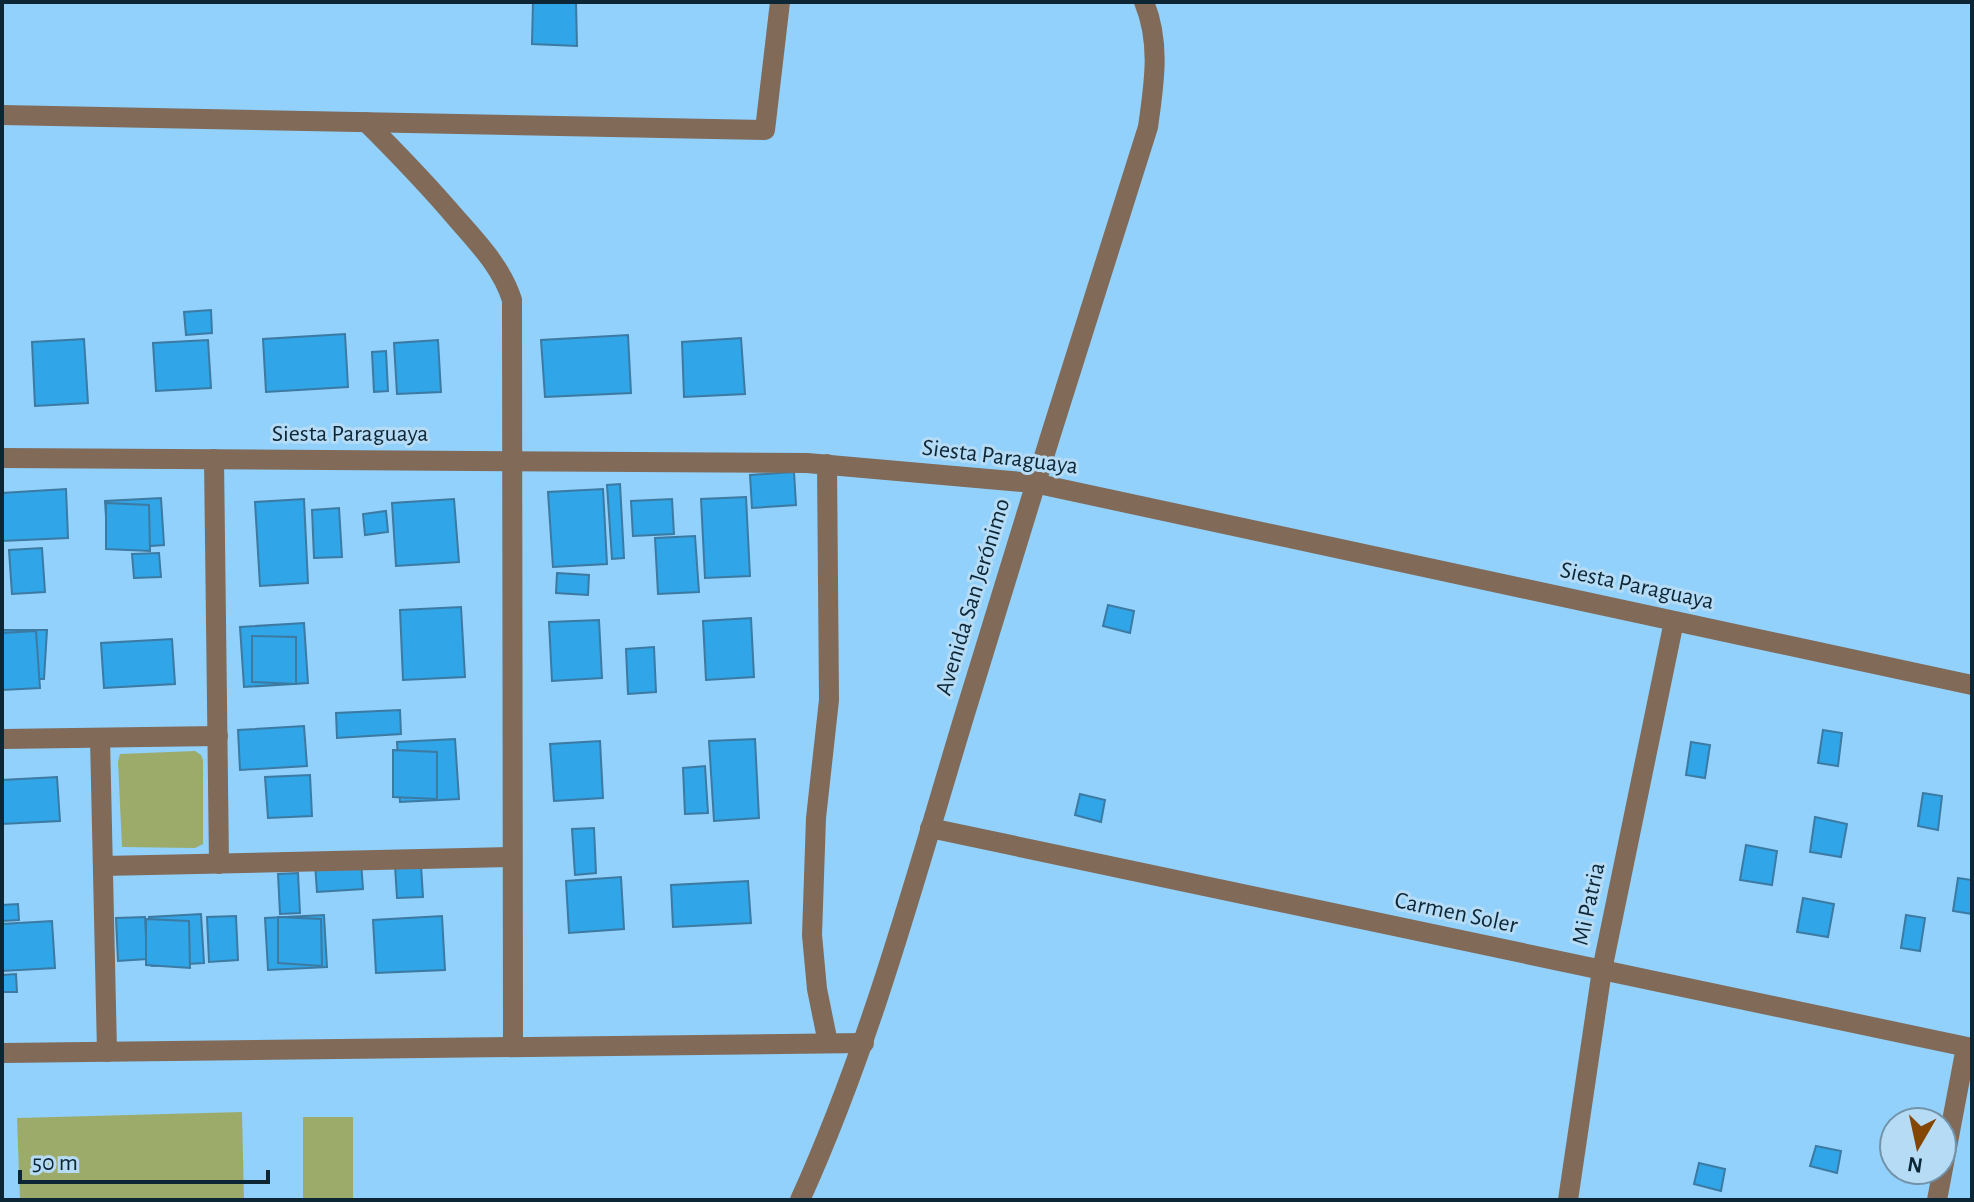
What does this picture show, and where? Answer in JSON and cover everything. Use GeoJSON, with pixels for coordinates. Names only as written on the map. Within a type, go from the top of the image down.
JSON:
{"type":"FeatureCollection","features":[{"type":"Feature","properties":{"kind":"street"},"geometry":{"type":"LineString","coordinates":[[2,115],[765,130],[780,2]]}},
{"type":"Feature","properties":{"kind":"street","name":"Avenida San Jerónimo"},"geometry":{"type":"LineString","coordinates":[[800,1200],[864,1043],[1034,483],[1148,127],[1156,76],[1153,24],[1144,2]]}},
{"type":"Feature","properties":{"kind":"street"},"geometry":{"type":"LineString","coordinates":[[366,122],[415,170],[506,279],[512,300],[513,1047]]}},
{"type":"Feature","properties":{"kind":"street","name":"Siesta Paraguaya"},"geometry":{"type":"LineString","coordinates":[[2,458],[827,464],[1034,483],[1972,685]]}},
{"type":"Feature","properties":{"kind":"street"},"geometry":{"type":"LineString","coordinates":[[214,459],[219,864]]}},
{"type":"Feature","properties":{"kind":"street"},"geometry":{"type":"LineString","coordinates":[[827,464],[829,700],[816,818],[812,935],[817,989],[828,1043]]}},
{"type":"Feature","properties":{"kind":"street","name":"Mi Patria"},"geometry":{"type":"LineString","coordinates":[[1568,1200],[1602,970],[1674,621]]}},
{"type":"Feature","properties":{"kind":"street"},"geometry":{"type":"LineString","coordinates":[[2,739],[218,736]]}},
{"type":"Feature","properties":{"kind":"street"},"geometry":{"type":"LineString","coordinates":[[100,738],[107,1052]]}},
{"type":"Feature","properties":{"kind":"street","name":"Carmen Soler"},"geometry":{"type":"LineString","coordinates":[[930,828],[1969,1048]]}},
{"type":"Feature","properties":{"kind":"street"},"geometry":{"type":"LineString","coordinates":[[103,866],[512,857]]}},
{"type":"Feature","properties":{"kind":"street"},"geometry":{"type":"LineString","coordinates":[[2,1053],[864,1043]]}},
{"type":"Feature","properties":{"kind":"street"},"geometry":{"type":"LineString","coordinates":[[1937,1200],[1969,1048]]}},
{"type":"Feature","properties":{"kind":"green space"},"geometry":{"type":"Polygon","coordinates":[[[195,751],[203,760],[203,844],[195,848],[122,847],[120,754],[195,751]]]}},
{"type":"Feature","properties":{"kind":"green space"},"geometry":{"type":"Polygon","coordinates":[[[242,1112],[244,1200],[20,1200],[17,1118],[242,1112]]]}},
{"type":"Feature","properties":{"kind":"green space"},"geometry":{"type":"Polygon","coordinates":[[[303,1117],[353,1117],[353,1200],[303,1200],[303,1117]]]}},
{"type":"Feature","properties":{"kind":"building"},"geometry":{"type":"Polygon","coordinates":[[[533,2],[576,2],[577,46],[532,44],[533,2]]]}},
{"type":"Feature","properties":{"kind":"building"},"geometry":{"type":"Polygon","coordinates":[[[211,310],[212,333],[186,335],[184,312],[211,310]]]}},
{"type":"Feature","properties":{"kind":"building"},"geometry":{"type":"Polygon","coordinates":[[[345,334],[348,387],[266,392],[263,339],[345,334]]]}},
{"type":"Feature","properties":{"kind":"building"},"geometry":{"type":"Polygon","coordinates":[[[628,335],[631,393],[545,397],[541,340],[628,335]]]}},
{"type":"Feature","properties":{"kind":"building"},"geometry":{"type":"Polygon","coordinates":[[[741,338],[745,394],[684,397],[682,342],[741,338]]]}},
{"type":"Feature","properties":{"kind":"building"},"geometry":{"type":"Polygon","coordinates":[[[84,339],[88,403],[35,406],[32,342],[84,339]]]}},
{"type":"Feature","properties":{"kind":"building"},"geometry":{"type":"Polygon","coordinates":[[[208,340],[211,388],[156,391],[153,343],[208,340]]]}},
{"type":"Feature","properties":{"kind":"building"},"geometry":{"type":"Polygon","coordinates":[[[438,340],[441,392],[397,394],[394,343],[438,340]]]}},
{"type":"Feature","properties":{"kind":"building"},"geometry":{"type":"Polygon","coordinates":[[[386,351],[388,391],[374,392],[372,352],[386,351]]]}},
{"type":"Feature","properties":{"kind":"building"},"geometry":{"type":"Polygon","coordinates":[[[794,472],[796,505],[752,508],[750,475],[794,472]]]}},
{"type":"Feature","properties":{"kind":"building"},"geometry":{"type":"Polygon","coordinates":[[[620,484],[624,558],[612,559],[607,485],[620,484]]]}},
{"type":"Feature","properties":{"kind":"building"},"geometry":{"type":"Polygon","coordinates":[[[66,489],[68,538],[2,541],[2,493],[66,489]]]}},
{"type":"Feature","properties":{"kind":"building"},"geometry":{"type":"Polygon","coordinates":[[[603,489],[607,564],[553,567],[548,492],[603,489]]]}},
{"type":"Feature","properties":{"kind":"building"},"geometry":{"type":"Polygon","coordinates":[[[746,497],[750,576],[705,578],[701,499],[746,497]]]}},
{"type":"Feature","properties":{"kind":"building"},"geometry":{"type":"Polygon","coordinates":[[[161,498],[164,545],[108,549],[105,501],[161,498]]]}},
{"type":"Feature","properties":{"kind":"building"},"geometry":{"type":"Polygon","coordinates":[[[304,499],[308,583],[260,586],[255,502],[304,499]]]}},
{"type":"Feature","properties":{"kind":"building"},"geometry":{"type":"Polygon","coordinates":[[[454,499],[459,562],[396,566],[392,503],[454,499]]]}},
{"type":"Feature","properties":{"kind":"building"},"geometry":{"type":"Polygon","coordinates":[[[672,499],[674,534],[633,536],[631,501],[672,499]]]}},
{"type":"Feature","properties":{"kind":"building"},"geometry":{"type":"Polygon","coordinates":[[[106,503],[149,505],[150,551],[106,549],[106,503]]]}},
{"type":"Feature","properties":{"kind":"building"},"geometry":{"type":"Polygon","coordinates":[[[339,508],[342,557],[314,558],[312,510],[339,508]]]}},
{"type":"Feature","properties":{"kind":"building"},"geometry":{"type":"Polygon","coordinates":[[[386,511],[388,532],[365,535],[363,514],[386,511]]]}},
{"type":"Feature","properties":{"kind":"building"},"geometry":{"type":"Polygon","coordinates":[[[695,536],[699,592],[658,594],[655,538],[695,536]]]}},
{"type":"Feature","properties":{"kind":"building"},"geometry":{"type":"Polygon","coordinates":[[[42,548],[45,592],[12,594],[9,550],[42,548]]]}},
{"type":"Feature","properties":{"kind":"building"},"geometry":{"type":"Polygon","coordinates":[[[159,553],[161,577],[134,578],[132,554],[159,553]]]}},
{"type":"Feature","properties":{"kind":"building"},"geometry":{"type":"Polygon","coordinates":[[[557,573],[589,575],[588,595],[556,593],[557,573]]]}},
{"type":"Feature","properties":{"kind":"building"},"geometry":{"type":"Polygon","coordinates":[[[1108,605],[1134,611],[1130,633],[1103,626],[1108,605]]]}},
{"type":"Feature","properties":{"kind":"building"},"geometry":{"type":"Polygon","coordinates":[[[461,607],[465,677],[403,680],[400,610],[461,607]]]}},
{"type":"Feature","properties":{"kind":"building"},"geometry":{"type":"Polygon","coordinates":[[[751,618],[754,677],[706,680],[703,621],[751,618]]]}},
{"type":"Feature","properties":{"kind":"building"},"geometry":{"type":"Polygon","coordinates":[[[599,620],[602,678],[552,681],[549,622],[599,620]]]}},
{"type":"Feature","properties":{"kind":"building"},"geometry":{"type":"Polygon","coordinates":[[[304,623],[308,683],[244,687],[240,627],[304,623]]]}},
{"type":"Feature","properties":{"kind":"building"},"geometry":{"type":"Polygon","coordinates":[[[2,630],[47,630],[44,679],[2,678],[2,630]]]}},
{"type":"Feature","properties":{"kind":"building"},"geometry":{"type":"Polygon","coordinates":[[[36,631],[40,688],[2,690],[2,633],[36,631]]]}},
{"type":"Feature","properties":{"kind":"building"},"geometry":{"type":"Polygon","coordinates":[[[252,636],[296,637],[296,684],[252,682],[252,636]]]}},
{"type":"Feature","properties":{"kind":"building"},"geometry":{"type":"Polygon","coordinates":[[[172,639],[175,684],[104,688],[101,643],[172,639]]]}},
{"type":"Feature","properties":{"kind":"building"},"geometry":{"type":"Polygon","coordinates":[[[654,647],[656,692],[628,694],[626,649],[654,647]]]}},
{"type":"Feature","properties":{"kind":"building"},"geometry":{"type":"Polygon","coordinates":[[[400,710],[401,734],[337,738],[336,713],[400,710]]]}},
{"type":"Feature","properties":{"kind":"building"},"geometry":{"type":"Polygon","coordinates":[[[304,726],[307,766],[240,770],[238,730],[304,726]]]}},
{"type":"Feature","properties":{"kind":"building"},"geometry":{"type":"Polygon","coordinates":[[[1823,730],[1842,733],[1838,766],[1818,763],[1823,730]]]}},
{"type":"Feature","properties":{"kind":"building"},"geometry":{"type":"Polygon","coordinates":[[[455,739],[459,799],[400,802],[397,742],[455,739]]]}},
{"type":"Feature","properties":{"kind":"building"},"geometry":{"type":"Polygon","coordinates":[[[755,739],[759,818],[714,821],[709,741],[755,739]]]}},
{"type":"Feature","properties":{"kind":"building"},"geometry":{"type":"Polygon","coordinates":[[[600,741],[603,798],[554,801],[550,744],[600,741]]]}},
{"type":"Feature","properties":{"kind":"building"},"geometry":{"type":"Polygon","coordinates":[[[1691,742],[1710,745],[1705,778],[1686,775],[1691,742]]]}},
{"type":"Feature","properties":{"kind":"building"},"geometry":{"type":"Polygon","coordinates":[[[393,750],[437,752],[437,799],[393,797],[393,750]]]}},
{"type":"Feature","properties":{"kind":"building"},"geometry":{"type":"Polygon","coordinates":[[[705,766],[708,813],[685,814],[683,768],[705,766]]]}},
{"type":"Feature","properties":{"kind":"building"},"geometry":{"type":"Polygon","coordinates":[[[310,775],[312,816],[268,818],[265,777],[310,775]]]}},
{"type":"Feature","properties":{"kind":"building"},"geometry":{"type":"Polygon","coordinates":[[[57,777],[60,821],[2,824],[2,780],[57,777]]]}},
{"type":"Feature","properties":{"kind":"building"},"geometry":{"type":"Polygon","coordinates":[[[1923,793],[1942,796],[1938,830],[1918,826],[1923,793]]]}},
{"type":"Feature","properties":{"kind":"building"},"geometry":{"type":"Polygon","coordinates":[[[1080,794],[1105,800],[1101,822],[1075,815],[1080,794]]]}},
{"type":"Feature","properties":{"kind":"building"},"geometry":{"type":"Polygon","coordinates":[[[1815,817],[1847,824],[1841,857],[1810,852],[1815,817]]]}},
{"type":"Feature","properties":{"kind":"building"},"geometry":{"type":"Polygon","coordinates":[[[594,828],[596,873],[575,875],[572,829],[594,828]]]}},
{"type":"Feature","properties":{"kind":"building"},"geometry":{"type":"Polygon","coordinates":[[[1746,845],[1777,851],[1772,885],[1740,880],[1746,845]]]}},
{"type":"Feature","properties":{"kind":"building"},"geometry":{"type":"Polygon","coordinates":[[[361,862],[363,889],[317,892],[315,864],[361,862]]]}},
{"type":"Feature","properties":{"kind":"building"},"geometry":{"type":"Polygon","coordinates":[[[421,865],[423,897],[397,898],[395,866],[421,865]]]}},
{"type":"Feature","properties":{"kind":"building"},"geometry":{"type":"Polygon","coordinates":[[[298,873],[300,913],[280,914],[278,874],[298,873]]]}},
{"type":"Feature","properties":{"kind":"building"},"geometry":{"type":"Polygon","coordinates":[[[621,877],[624,929],[569,933],[566,881],[621,877]]]}},
{"type":"Feature","properties":{"kind":"building"},"geometry":{"type":"Polygon","coordinates":[[[1958,878],[1972,880],[1972,914],[1953,911],[1958,878]]]}},
{"type":"Feature","properties":{"kind":"building"},"geometry":{"type":"Polygon","coordinates":[[[748,881],[751,923],[673,927],[671,885],[748,881]]]}},
{"type":"Feature","properties":{"kind":"building"},"geometry":{"type":"Polygon","coordinates":[[[1803,898],[1834,904],[1828,937],[1797,932],[1803,898]]]}},
{"type":"Feature","properties":{"kind":"building"},"geometry":{"type":"Polygon","coordinates":[[[18,904],[19,920],[2,921],[2,905],[18,904]]]}},
{"type":"Feature","properties":{"kind":"building"},"geometry":{"type":"Polygon","coordinates":[[[201,914],[204,963],[152,966],[149,917],[201,914]]]}},
{"type":"Feature","properties":{"kind":"building"},"geometry":{"type":"Polygon","coordinates":[[[324,915],[327,967],[268,970],[265,918],[324,915]]]}},
{"type":"Feature","properties":{"kind":"building"},"geometry":{"type":"Polygon","coordinates":[[[1906,915],[1925,918],[1920,951],[1901,948],[1906,915]]]}},
{"type":"Feature","properties":{"kind":"building"},"geometry":{"type":"Polygon","coordinates":[[[236,916],[238,960],[209,962],[207,917],[236,916]]]}},
{"type":"Feature","properties":{"kind":"building"},"geometry":{"type":"Polygon","coordinates":[[[442,916],[445,970],[376,973],[373,920],[442,916]]]}},
{"type":"Feature","properties":{"kind":"building"},"geometry":{"type":"Polygon","coordinates":[[[145,917],[147,959],[118,961],[116,918],[145,917]]]}},
{"type":"Feature","properties":{"kind":"building"},"geometry":{"type":"Polygon","coordinates":[[[278,917],[321,919],[322,966],[278,963],[278,917]]]}},
{"type":"Feature","properties":{"kind":"building"},"geometry":{"type":"Polygon","coordinates":[[[146,919],[189,921],[190,968],[146,965],[146,919]]]}},
{"type":"Feature","properties":{"kind":"building"},"geometry":{"type":"Polygon","coordinates":[[[52,921],[55,968],[2,971],[2,924],[52,921]]]}},
{"type":"Feature","properties":{"kind":"building"},"geometry":{"type":"Polygon","coordinates":[[[16,974],[17,992],[2,992],[2,975],[16,974]]]}},
{"type":"Feature","properties":{"kind":"building"},"geometry":{"type":"Polygon","coordinates":[[[1816,1146],[1841,1151],[1837,1173],[1810,1166],[1816,1146]]]}},
{"type":"Feature","properties":{"kind":"building"},"geometry":{"type":"Polygon","coordinates":[[[1699,1163],[1725,1169],[1721,1191],[1694,1184],[1699,1163]]]}}]}
